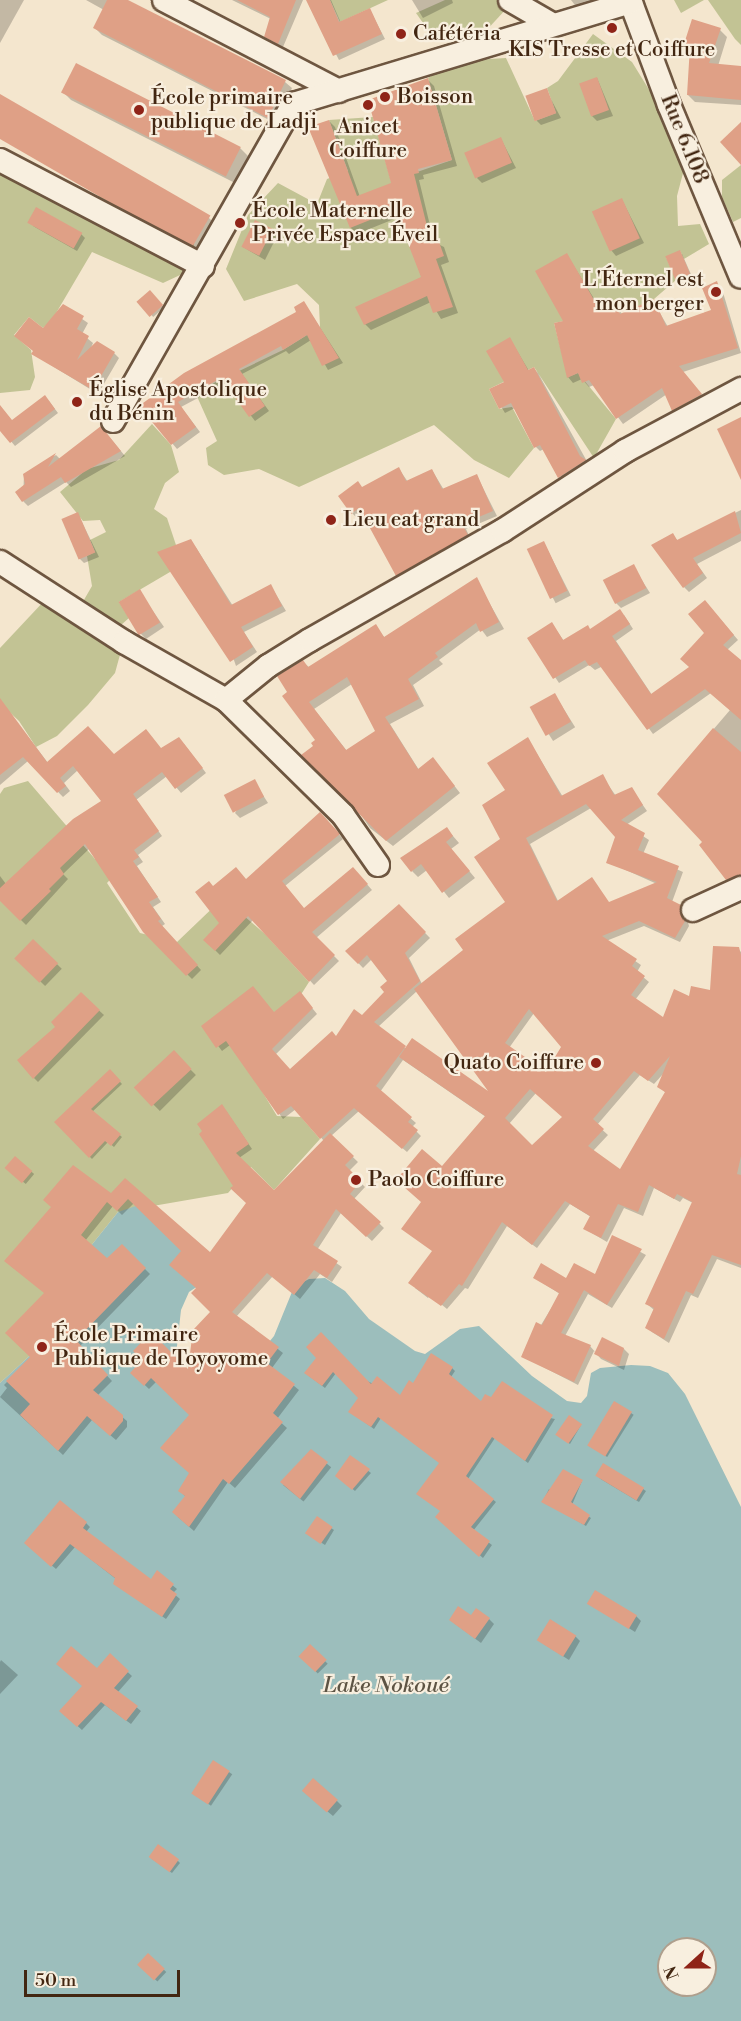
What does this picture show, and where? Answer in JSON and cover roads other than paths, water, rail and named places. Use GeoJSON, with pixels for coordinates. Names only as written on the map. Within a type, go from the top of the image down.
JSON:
{"type":"FeatureCollection","features":[{"type":"Feature","properties":{"kind":"street"},"geometry":{"type":"LineString","coordinates":[[164,0],[339,91]]}},
{"type":"Feature","properties":{"kind":"street"},"geometry":{"type":"LineString","coordinates":[[510,0],[550,23]]}},
{"type":"Feature","properties":{"kind":"street"},"geometry":{"type":"LineString","coordinates":[[113,422],[293,104],[550,23],[630,1]]}},
{"type":"Feature","properties":{"kind":"street","name":"Rue 6.108"},"geometry":{"type":"LineString","coordinates":[[630,1],[741,277]]}},
{"type":"Feature","properties":{"kind":"street"},"geometry":{"type":"LineString","coordinates":[[0,160],[203,266]]}},
{"type":"Feature","properties":{"kind":"street"},"geometry":{"type":"LineString","coordinates":[[226,700],[268,666],[310,640],[502,531],[625,451],[741,389]]}},
{"type":"Feature","properties":{"kind":"street"},"geometry":{"type":"LineString","coordinates":[[0,562],[124,642],[226,700],[343,815],[378,865]]}},
{"type":"Feature","properties":{"kind":"street"},"geometry":{"type":"LineString","coordinates":[[693,910],[741,888]]}},
{"type":"Feature","properties":{"kind":"water","name":"Lake Nokoué"},"geometry":{"type":"Polygon","coordinates":[[[139,1205],[165,1216],[201,1284],[189,1292],[181,1310],[176,1355],[187,1384],[245,1371],[274,1336],[294,1287],[309,1279],[325,1278],[345,1291],[369,1319],[415,1351],[425,1354],[460,1329],[479,1326],[532,1376],[567,1401],[581,1403],[587,1396],[591,1373],[600,1368],[650,1366],[668,1373],[685,1394],[741,1507],[741,2021],[0,2021],[0,1383],[73,1316],[74,1267],[118,1212],[139,1205]]]}},
{"type":"Feature","properties":{"kind":"place","name":"KIS Tresse et Coiffure"},"geometry":{"type":"Point","coordinates":[612,28]}},
{"type":"Feature","properties":{"kind":"place","name":"Cafétéria"},"geometry":{"type":"Point","coordinates":[401,34]}},
{"type":"Feature","properties":{"kind":"place","name":"Boisson"},"geometry":{"type":"Point","coordinates":[385,97]}},
{"type":"Feature","properties":{"kind":"place","name":"Anicet Coiffure"},"geometry":{"type":"Point","coordinates":[368,105]}},
{"type":"Feature","properties":{"kind":"place","name":"École primaire publique de Ladji"},"geometry":{"type":"Point","coordinates":[139,110]}},
{"type":"Feature","properties":{"kind":"place","name":"École Maternelle Privée Espace Éveil"},"geometry":{"type":"Point","coordinates":[240,223]}},
{"type":"Feature","properties":{"kind":"place","name":"L'Éternel est mon berger"},"geometry":{"type":"Point","coordinates":[716,292]}},
{"type":"Feature","properties":{"kind":"place","name":"Église Apostolique du Bénin"},"geometry":{"type":"Point","coordinates":[77,402]}},
{"type":"Feature","properties":{"kind":"place","name":"Lieu eat grand"},"geometry":{"type":"Point","coordinates":[331,520]}},
{"type":"Feature","properties":{"kind":"place","name":"Quato Coiffure"},"geometry":{"type":"Point","coordinates":[596,1063]}},
{"type":"Feature","properties":{"kind":"place","name":"Paolo Coiffure"},"geometry":{"type":"Point","coordinates":[356,1180]}},
{"type":"Feature","properties":{"kind":"place","name":"École Primaire Publique de Toyoyome"},"geometry":{"type":"Point","coordinates":[42,1347]}}]}
